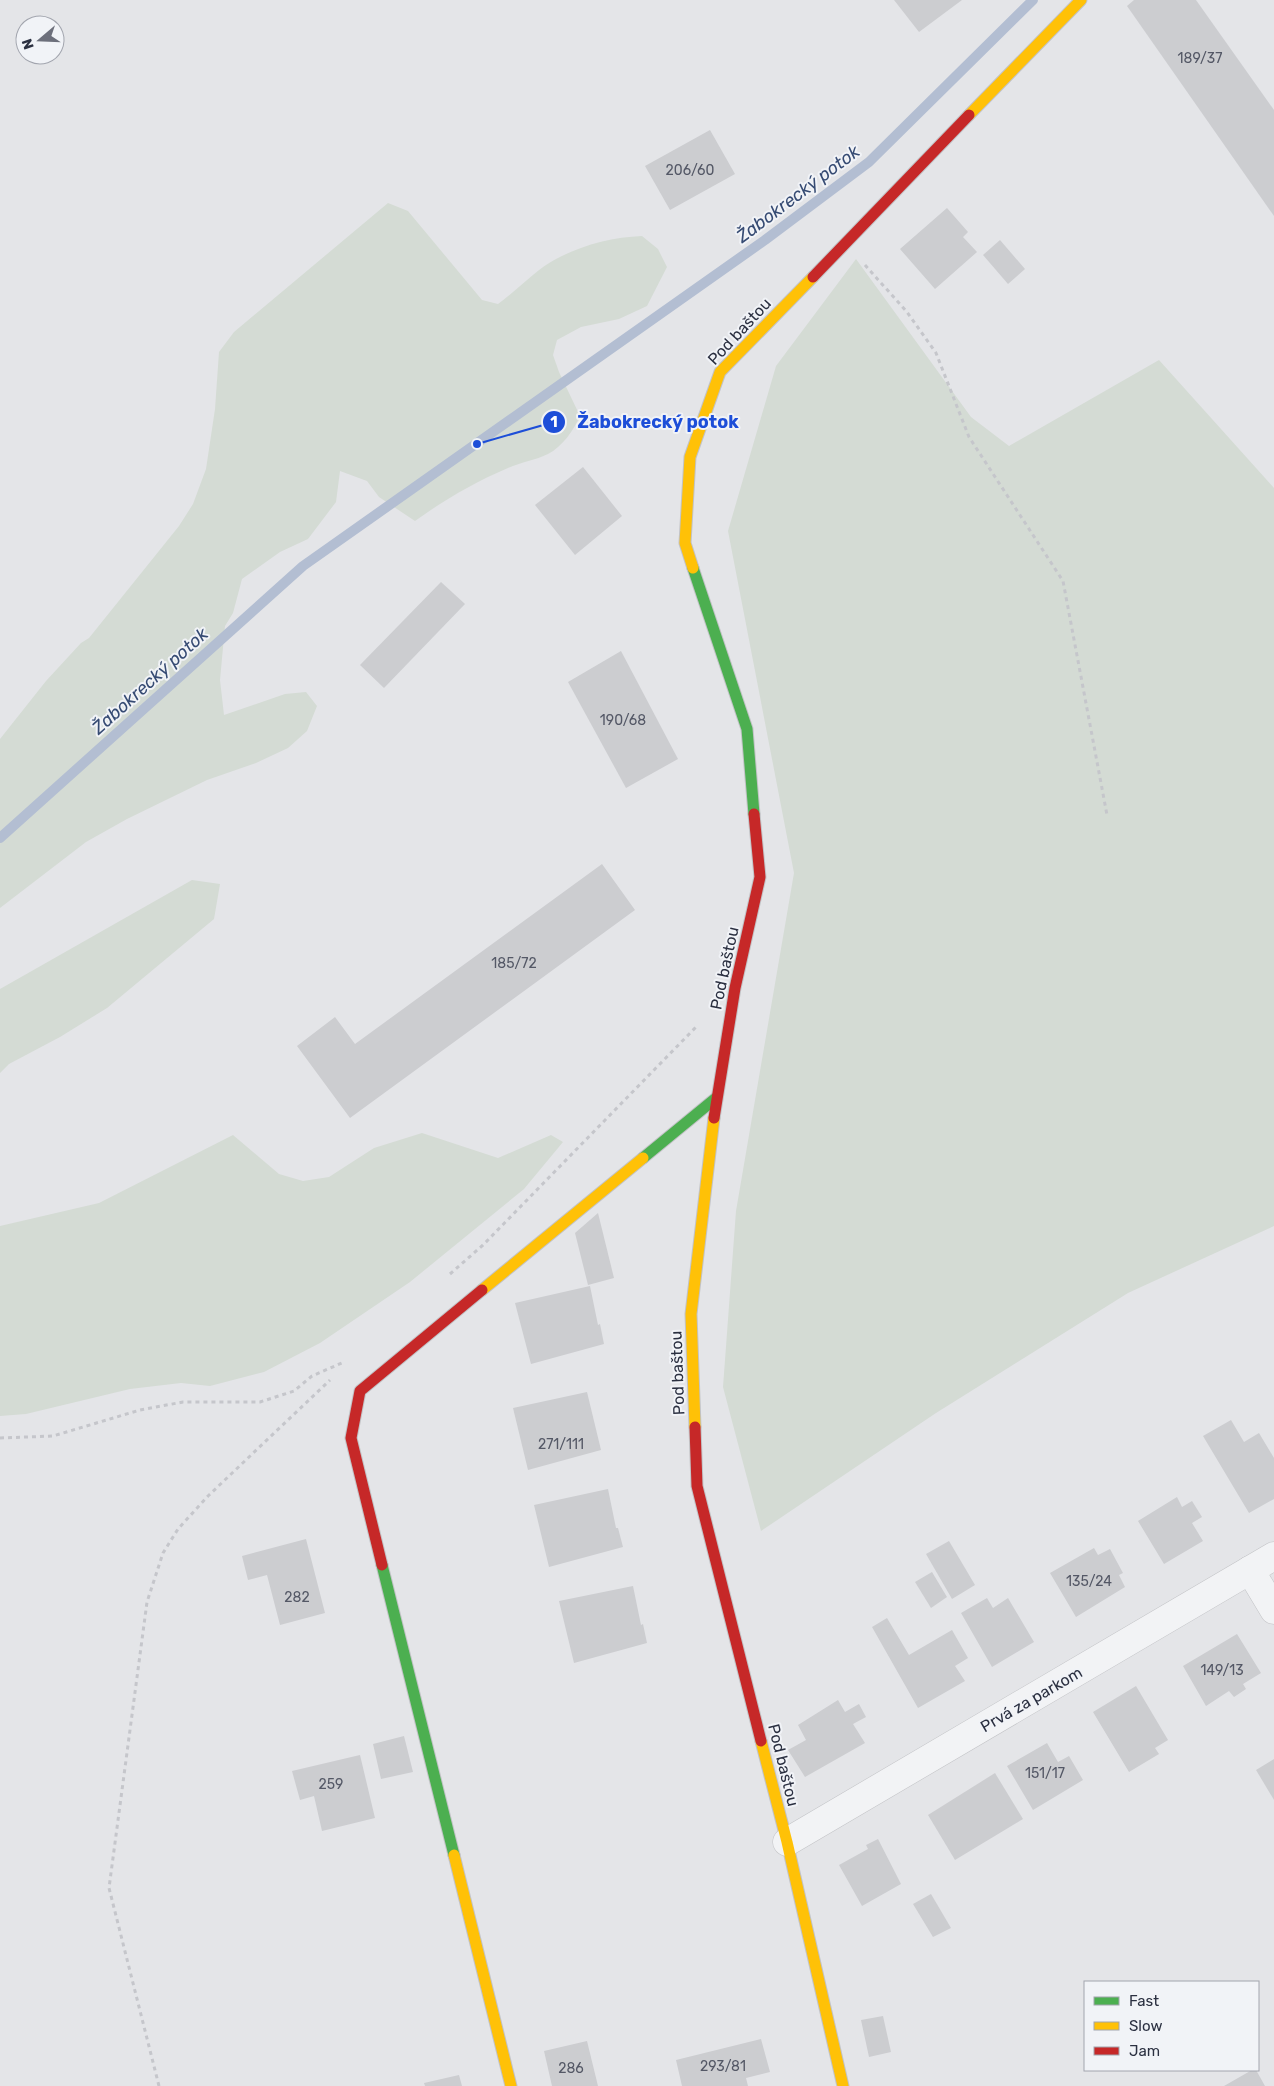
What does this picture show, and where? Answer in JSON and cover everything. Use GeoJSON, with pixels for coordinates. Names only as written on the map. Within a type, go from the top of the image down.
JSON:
{"type":"FeatureCollection","features":[{"type":"Feature","properties":{"kind":"street","name":"Pod baštou"},"geometry":{"type":"LineString","coordinates":[[843,2086],[787,1842],[697,1486],[691,1314],[716,1098],[735,988],[760,877],[747,729],[685,543],[690,457],[720,372],[1081,0]]}},
{"type":"Feature","properties":{"kind":"street"},"geometry":{"type":"LineString","coordinates":[[512,2086],[352,1438],[360,1391],[716,1098]]}},
{"type":"Feature","properties":{"kind":"street","name":"Prvá za parkom"},"geometry":{"type":"LineString","coordinates":[[787,1842],[1274,1556]]}},
{"type":"Feature","properties":{"kind":"street"},"geometry":{"type":"LineString","coordinates":[[1250,1570],[1274,1610]]}},
{"type":"Feature","properties":{"kind":"path"},"geometry":{"type":"LineString","coordinates":[[846,244],[908,312],[936,352],[969,437],[1063,580],[1107,816]]}},
{"type":"Feature","properties":{"kind":"path"},"geometry":{"type":"LineString","coordinates":[[447,1276],[483,1244],[701,1022]]}},
{"type":"Feature","properties":{"kind":"path"},"geometry":{"type":"LineString","coordinates":[[0,1438],[53,1436],[140,1410],[183,1402],[260,1402],[294,1391],[312,1376],[352,1359],[346,1365]]}},
{"type":"Feature","properties":{"kind":"path"},"geometry":{"type":"LineString","coordinates":[[159,2086],[109,1888],[147,1602],[163,1553],[178,1528],[208,1496],[333,1378]]}},
{"type":"Feature","properties":{"kind":"shaded area"},"geometry":{"type":"Polygon","coordinates":[[[388,203],[408,211],[482,300],[498,304],[549,263],[576,250],[609,240],[642,236],[658,249],[667,267],[647,306],[619,319],[581,327],[557,340],[553,355],[580,416],[567,438],[553,451],[513,466],[472,485],[415,521],[379,497],[367,481],[340,471],[336,502],[308,539],[280,552],[242,579],[233,613],[225,626],[220,680],[224,715],[285,694],[306,692],[317,706],[307,731],[288,748],[256,763],[207,780],[127,819],[86,842],[0,908],[0,739],[46,681],[81,643],[89,638],[179,526],[193,504],[206,469],[215,409],[219,352],[234,332],[388,203]]]}},
{"type":"Feature","properties":{"kind":"shaded area"},"geometry":{"type":"Polygon","coordinates":[[[856,259],[971,417],[1009,446],[1159,360],[1274,488],[1274,1226],[1128,1293],[936,1413],[761,1531],[723,1387],[736,1211],[794,873],[728,531],[776,366],[856,259]]]}},
{"type":"Feature","properties":{"kind":"shaded area"},"geometry":{"type":"Polygon","coordinates":[[[192,880],[220,884],[214,919],[107,1008],[60,1037],[9,1064],[0,1073],[0,989],[192,880]]]}},
{"type":"Feature","properties":{"kind":"shaded area"},"geometry":{"type":"Polygon","coordinates":[[[422,1133],[498,1158],[551,1135],[563,1142],[524,1189],[410,1282],[320,1343],[264,1372],[210,1386],[181,1383],[130,1389],[26,1414],[0,1416],[0,1226],[99,1203],[233,1135],[279,1174],[303,1181],[329,1177],[374,1148],[422,1133]]]}},
{"type":"Feature","properties":{"kind":"building"},"geometry":{"type":"Polygon","coordinates":[[[894,0],[962,0],[919,32],[894,0]]]}},
{"type":"Feature","properties":{"kind":"building"},"geometry":{"type":"Polygon","coordinates":[[[1134,0],[1196,0],[1274,110],[1274,216],[1127,6],[1134,0]]]}},
{"type":"Feature","properties":{"kind":"building"},"geometry":{"type":"Polygon","coordinates":[[[710,130],[735,174],[670,210],[645,166],[710,130]]]}},
{"type":"Feature","properties":{"kind":"building"},"geometry":{"type":"Polygon","coordinates":[[[947,208],[968,232],[963,237],[977,252],[935,289],[900,249],[947,208]]]}},
{"type":"Feature","properties":{"kind":"building"},"geometry":{"type":"Polygon","coordinates":[[[1000,240],[1025,269],[1008,284],[983,255],[1000,240]]]}},
{"type":"Feature","properties":{"kind":"building"},"geometry":{"type":"Polygon","coordinates":[[[583,467],[622,516],[575,555],[535,505],[583,467]]]}},
{"type":"Feature","properties":{"kind":"building"},"geometry":{"type":"Polygon","coordinates":[[[441,582],[465,604],[384,688],[360,665],[441,582]]]}},
{"type":"Feature","properties":{"kind":"building"},"geometry":{"type":"Polygon","coordinates":[[[621,651],[678,759],[626,788],[568,682],[621,651]]]}},
{"type":"Feature","properties":{"kind":"building"},"geometry":{"type":"Polygon","coordinates":[[[602,864],[635,910],[350,1118],[297,1046],[335,1017],[355,1044],[602,864]]]}},
{"type":"Feature","properties":{"kind":"building"},"geometry":{"type":"Polygon","coordinates":[[[598,1213],[614,1278],[588,1285],[575,1233],[598,1213]]]}},
{"type":"Feature","properties":{"kind":"building"},"geometry":{"type":"Polygon","coordinates":[[[590,1286],[604,1344],[531,1364],[515,1303],[590,1286]]]}},
{"type":"Feature","properties":{"kind":"building"},"geometry":{"type":"Polygon","coordinates":[[[587,1392],[601,1450],[528,1470],[513,1408],[587,1392]]]}},
{"type":"Feature","properties":{"kind":"building"},"geometry":{"type":"Polygon","coordinates":[[[1231,1420],[1244,1442],[1259,1433],[1274,1458],[1274,1499],[1249,1513],[1203,1436],[1231,1420]]]}},
{"type":"Feature","properties":{"kind":"building"},"geometry":{"type":"Polygon","coordinates":[[[608,1489],[616,1528],[618,1528],[623,1547],[549,1567],[534,1505],[608,1489]]]}},
{"type":"Feature","properties":{"kind":"building"},"geometry":{"type":"Polygon","coordinates":[[[1177,1497],[1182,1507],[1192,1501],[1202,1517],[1192,1523],[1203,1541],[1164,1564],[1138,1521],[1177,1497]]]}},
{"type":"Feature","properties":{"kind":"building"},"geometry":{"type":"Polygon","coordinates":[[[306,1539],[325,1613],[280,1625],[267,1575],[248,1580],[242,1556],[306,1539]]]}},
{"type":"Feature","properties":{"kind":"building"},"geometry":{"type":"Polygon","coordinates":[[[949,1541],[975,1585],[952,1599],[926,1554],[949,1541]]]}},
{"type":"Feature","properties":{"kind":"building"},"geometry":{"type":"Polygon","coordinates":[[[1094,1548],[1098,1555],[1110,1549],[1123,1573],[1119,1575],[1125,1587],[1076,1617],[1050,1573],[1094,1548]]]}},
{"type":"Feature","properties":{"kind":"building"},"geometry":{"type":"Polygon","coordinates":[[[932,1572],[947,1597],[931,1608],[915,1582],[932,1572]]]}},
{"type":"Feature","properties":{"kind":"building"},"geometry":{"type":"Polygon","coordinates":[[[633,1586],[641,1625],[643,1624],[647,1643],[574,1663],[559,1601],[633,1586]]]}},
{"type":"Feature","properties":{"kind":"building"},"geometry":{"type":"Polygon","coordinates":[[[987,1598],[993,1608],[1008,1598],[1034,1642],[992,1667],[961,1613],[987,1598]]]}},
{"type":"Feature","properties":{"kind":"building"},"geometry":{"type":"Polygon","coordinates":[[[887,1618],[909,1655],[952,1630],[968,1658],[955,1666],[965,1681],[918,1708],[872,1627],[887,1618]]]}},
{"type":"Feature","properties":{"kind":"building"},"geometry":{"type":"Polygon","coordinates":[[[1237,1634],[1261,1673],[1243,1684],[1246,1689],[1234,1697],[1229,1691],[1206,1706],[1183,1666],[1237,1634]]]}},
{"type":"Feature","properties":{"kind":"building"},"geometry":{"type":"Polygon","coordinates":[[[1136,1686],[1168,1740],[1155,1748],[1159,1754],[1129,1772],[1093,1712],[1136,1686]]]}},
{"type":"Feature","properties":{"kind":"building"},"geometry":{"type":"Polygon","coordinates":[[[838,1700],[845,1712],[859,1704],[866,1717],[853,1724],[865,1743],[805,1777],[788,1750],[806,1740],[798,1725],[838,1700]]]}},
{"type":"Feature","properties":{"kind":"building"},"geometry":{"type":"Polygon","coordinates":[[[404,1736],[413,1772],[381,1779],[373,1744],[404,1736]]]}},
{"type":"Feature","properties":{"kind":"building"},"geometry":{"type":"Polygon","coordinates":[[[1047,1743],[1058,1762],[1069,1756],[1083,1780],[1033,1810],[1007,1766],[1047,1743]]]}},
{"type":"Feature","properties":{"kind":"building"},"geometry":{"type":"Polygon","coordinates":[[[360,1755],[375,1818],[322,1831],[314,1796],[300,1800],[292,1771],[360,1755]]]}},
{"type":"Feature","properties":{"kind":"building"},"geometry":{"type":"Polygon","coordinates":[[[1274,1759],[1274,1800],[1256,1770],[1274,1759]]]}},
{"type":"Feature","properties":{"kind":"building"},"geometry":{"type":"Polygon","coordinates":[[[995,1773],[1023,1819],[955,1860],[928,1815],[995,1773]]]}},
{"type":"Feature","properties":{"kind":"building"},"geometry":{"type":"Polygon","coordinates":[[[878,1839],[901,1884],[862,1906],[839,1865],[868,1849],[866,1845],[878,1839]]]}},
{"type":"Feature","properties":{"kind":"building"},"geometry":{"type":"Polygon","coordinates":[[[931,1894],[951,1928],[933,1937],[913,1904],[931,1894]]]}},
{"type":"Feature","properties":{"kind":"building"},"geometry":{"type":"Polygon","coordinates":[[[883,2016],[891,2052],[869,2057],[861,2020],[883,2016]]]}},
{"type":"Feature","properties":{"kind":"building"},"geometry":{"type":"Polygon","coordinates":[[[761,2039],[770,2072],[746,2078],[748,2086],[682,2086],[676,2060],[761,2039]]]}},
{"type":"Feature","properties":{"kind":"building"},"geometry":{"type":"Polygon","coordinates":[[[587,2041],[598,2086],[552,2086],[544,2051],[587,2041]]]}},
{"type":"Feature","properties":{"kind":"building"},"geometry":{"type":"Polygon","coordinates":[[[1250,2071],[1257,2071],[1265,2086],[1224,2086],[1250,2071]]]}},
{"type":"Feature","properties":{"kind":"building"},"geometry":{"type":"Polygon","coordinates":[[[459,2075],[462,2086],[425,2086],[424,2083],[459,2075]]]}},
{"type":"Feature","properties":{"kind":"waterway","name":"Žabokrecký potok"},"geometry":{"type":"LineString","coordinates":[[0,838],[303,566],[765,240],[869,162],[1033,0]]}},
{"type":"Feature","properties":{"kind":"traffic: fast"},"geometry":{"type":"LineString","coordinates":[[693,568],[747,729],[754,814]]}},
{"type":"Feature","properties":{"kind":"traffic: fast"},"geometry":{"type":"LineString","coordinates":[[643,1158],[716,1098]]}},
{"type":"Feature","properties":{"kind":"traffic: fast"},"geometry":{"type":"LineString","coordinates":[[382,1565],[454,1855]]}},
{"type":"Feature","properties":{"kind":"traffic: slow"},"geometry":{"type":"LineString","coordinates":[[969,115],[1081,0]]}},
{"type":"Feature","properties":{"kind":"traffic: slow"},"geometry":{"type":"LineString","coordinates":[[693,568],[685,543],[690,457],[720,372],[813,277]]}},
{"type":"Feature","properties":{"kind":"traffic: slow"},"geometry":{"type":"LineString","coordinates":[[695,1427],[691,1314],[714,1118]]}},
{"type":"Feature","properties":{"kind":"traffic: slow"},"geometry":{"type":"LineString","coordinates":[[482,1290],[643,1158]]}},
{"type":"Feature","properties":{"kind":"traffic: slow"},"geometry":{"type":"LineString","coordinates":[[761,1741],[787,1842],[843,2086]]}},
{"type":"Feature","properties":{"kind":"traffic: slow"},"geometry":{"type":"LineString","coordinates":[[454,1855],[511,2086]]}},
{"type":"Feature","properties":{"kind":"traffic: jam"},"geometry":{"type":"LineString","coordinates":[[813,277],[969,115]]}},
{"type":"Feature","properties":{"kind":"traffic: jam"},"geometry":{"type":"LineString","coordinates":[[714,1118],[735,988],[760,877],[754,814]]}},
{"type":"Feature","properties":{"kind":"traffic: jam"},"geometry":{"type":"LineString","coordinates":[[382,1565],[351,1438],[360,1391],[482,1290]]}},
{"type":"Feature","properties":{"kind":"traffic: jam"},"geometry":{"type":"LineString","coordinates":[[695,1427],[697,1486],[761,1741]]}},
{"type":"Feature","properties":{"kind":"place","name":"Žabokrecký potok"},"geometry":{"type":"Point","coordinates":[477,444]}}]}
